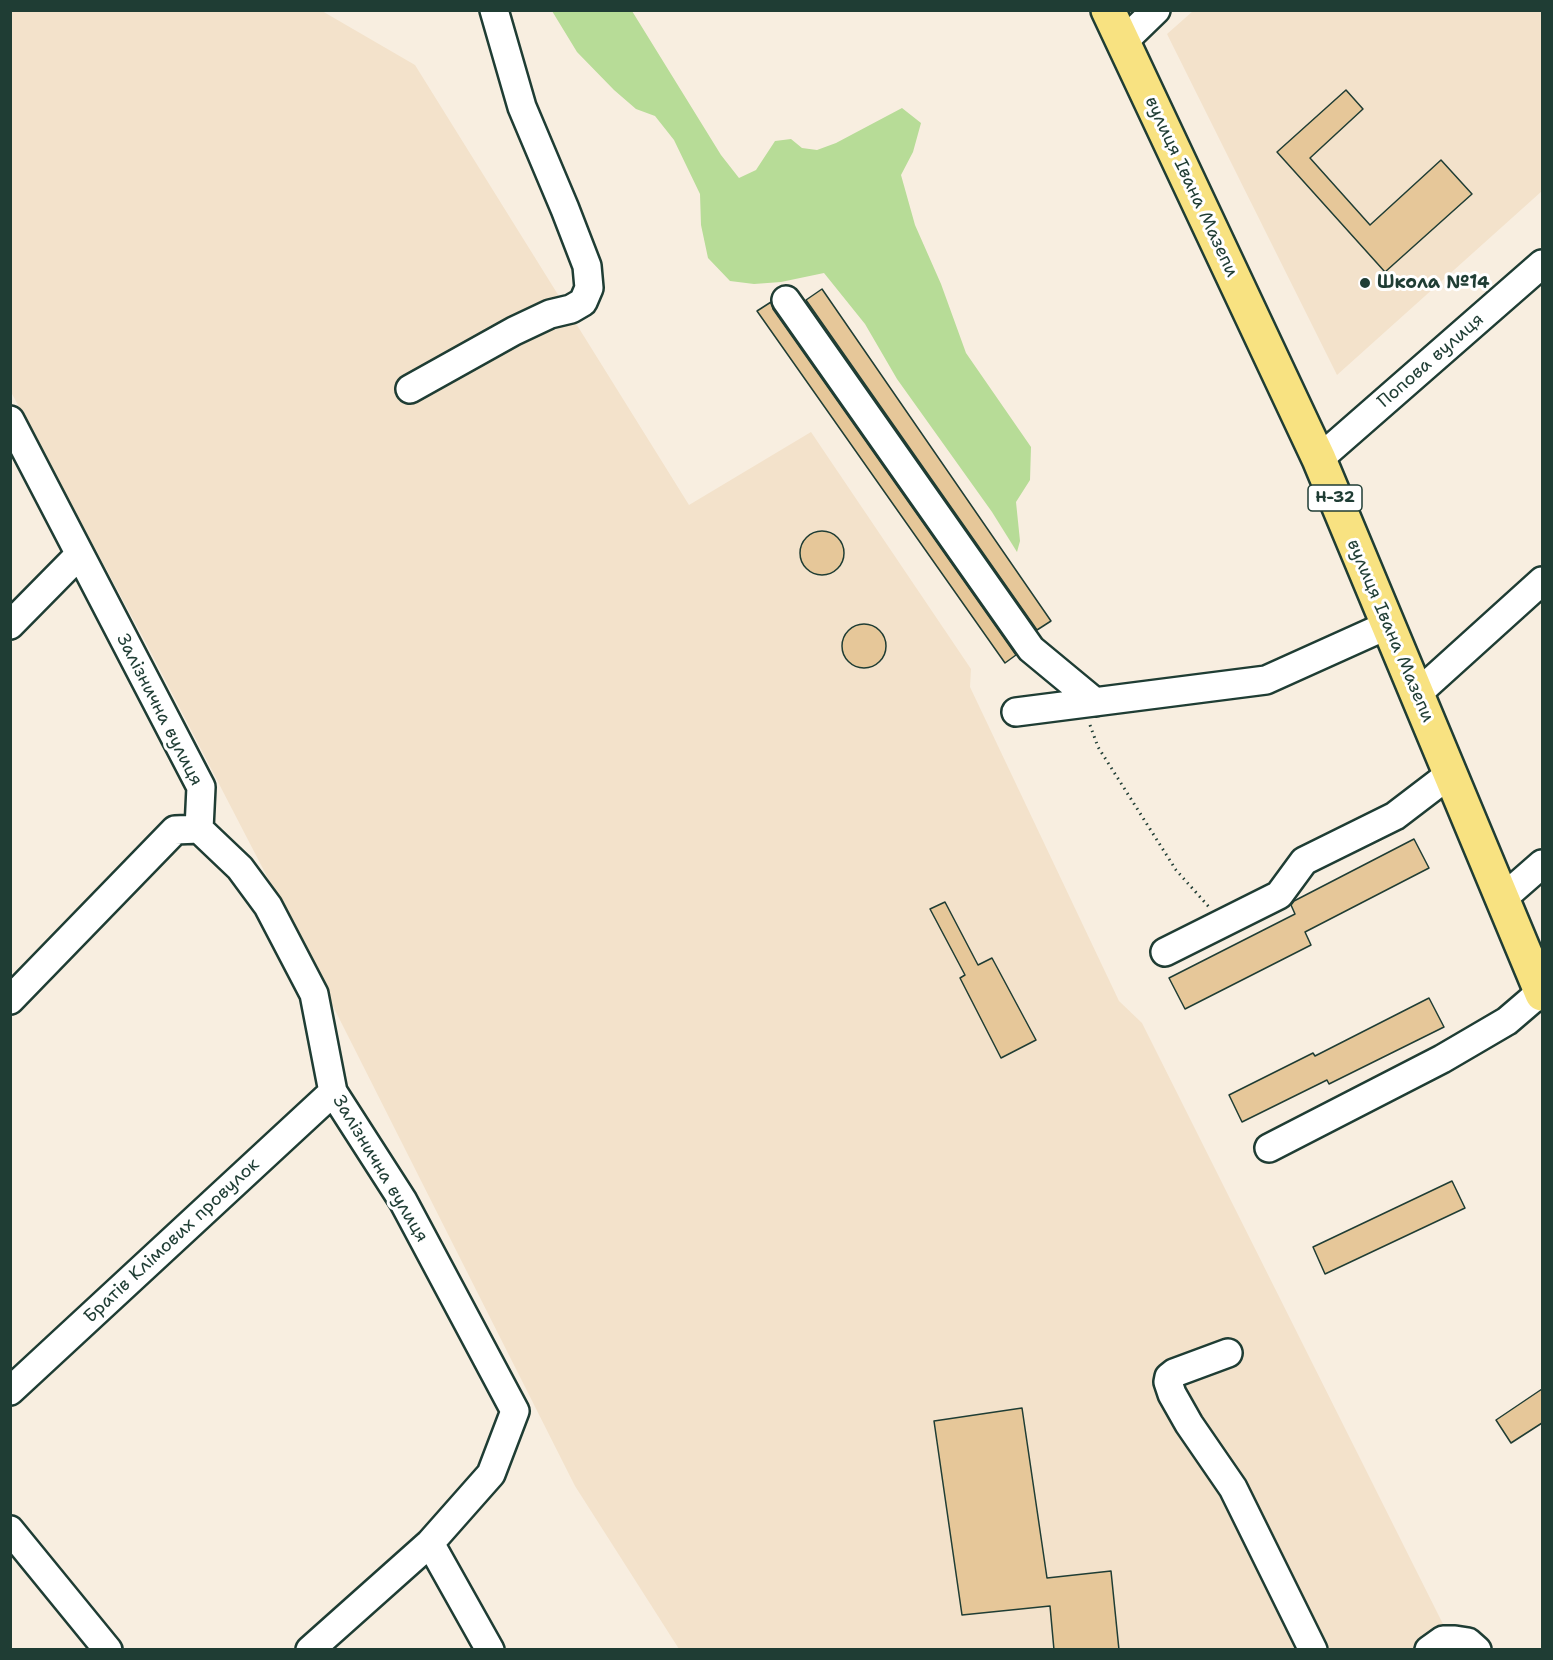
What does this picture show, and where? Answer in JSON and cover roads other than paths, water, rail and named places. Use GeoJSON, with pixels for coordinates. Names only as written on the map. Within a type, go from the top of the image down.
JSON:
{"type":"FeatureCollection","features":[{"type":"Feature","properties":{"kind":"main road","name":"вулиця Івана Мазепи"},"geometry":{"type":"LineString","coordinates":[[1108,10],[1319,459],[1542,992]]}},
{"type":"Feature","properties":{"kind":"street"},"geometry":{"type":"LineString","coordinates":[[410,389],[514,331],[550,314],[571,309],[583,302],[589,288],[587,266],[522,107],[494,10]]}},
{"type":"Feature","properties":{"kind":"street"},"geometry":{"type":"LineString","coordinates":[[1123,42],[1156,10]]}},
{"type":"Feature","properties":{"kind":"street","name":"Попова вулиця"},"geometry":{"type":"LineString","coordinates":[[1319,459],[1542,264]]}},
{"type":"Feature","properties":{"kind":"street"},"geometry":{"type":"LineString","coordinates":[[786,300],[1031,649],[1089,702]]}},
{"type":"Feature","properties":{"kind":"street","name":"Залізнична вулиця"},"geometry":{"type":"LineString","coordinates":[[10,420],[201,787],[199,829],[240,868],[268,906],[314,994],[333,1092],[403,1201],[515,1412],[491,1474],[430,1543],[310,1650]]}},
{"type":"Feature","properties":{"kind":"street"},"geometry":{"type":"LineString","coordinates":[[10,625],[79,555]]}},
{"type":"Feature","properties":{"kind":"street"},"geometry":{"type":"LineString","coordinates":[[1417,694],[1542,581]]}},
{"type":"Feature","properties":{"kind":"street"},"geometry":{"type":"LineString","coordinates":[[1016,712],[1266,680],[1388,625]]}},
{"type":"Feature","properties":{"kind":"street"},"geometry":{"type":"LineString","coordinates":[[1165,952],[1279,895],[1304,861],[1395,816],[1450,774]]}},
{"type":"Feature","properties":{"kind":"street"},"geometry":{"type":"LineString","coordinates":[[10,1000],[174,830],[199,829]]}},
{"type":"Feature","properties":{"kind":"street"},"geometry":{"type":"LineString","coordinates":[[1502,899],[1542,864]]}},
{"type":"Feature","properties":{"kind":"street"},"geometry":{"type":"LineString","coordinates":[[1269,1148],[1442,1059],[1507,1021],[1542,992]]}},
{"type":"Feature","properties":{"kind":"street","name":"Братів Клімових провулок"},"geometry":{"type":"LineString","coordinates":[[10,1390],[333,1092]]}},
{"type":"Feature","properties":{"kind":"street"},"geometry":{"type":"LineString","coordinates":[[1228,1353],[1174,1373],[1169,1377],[1168,1382],[1189,1424],[1233,1488],[1313,1650]]}},
{"type":"Feature","properties":{"kind":"street"},"geometry":{"type":"LineString","coordinates":[[10,1530],[108,1650]]}},
{"type":"Feature","properties":{"kind":"street"},"geometry":{"type":"LineString","coordinates":[[430,1543],[490,1650]]}},
{"type":"Feature","properties":{"kind":"street"},"geometry":{"type":"LineString","coordinates":[[1436,1645],[1455,1640],[1468,1642],[1477,1650]]}},
{"type":"Feature","properties":{"kind":"place","name":"Школа №14"},"geometry":{"type":"Point","coordinates":[1365,283]}}]}
